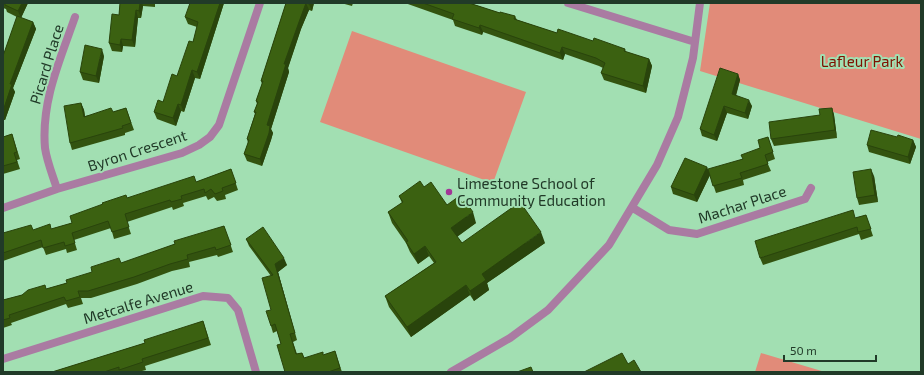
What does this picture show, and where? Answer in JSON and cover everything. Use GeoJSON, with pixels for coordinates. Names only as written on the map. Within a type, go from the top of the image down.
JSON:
{"type":"FeatureCollection","features":[{"type":"Feature","properties":{"kind":"street","name":"Byron Crescent"},"geometry":{"type":"LineString","coordinates":[[3,208],[57,190],[182,153],[199,145],[210,137],[219,125],[227,105],[260,3]]}},
{"type":"Feature","properties":{"kind":"street"},"geometry":{"type":"LineString","coordinates":[[568,3],[695,42]]}},
{"type":"Feature","properties":{"kind":"street"},"geometry":{"type":"LineString","coordinates":[[451,372],[510,338],[548,310],[609,245],[633,208],[657,165],[678,117],[693,58],[700,3]]}},
{"type":"Feature","properties":{"kind":"street","name":"Picard Place"},"geometry":{"type":"LineString","coordinates":[[57,190],[46,150],[44,124],[48,94],[75,17]]}},
{"type":"Feature","properties":{"kind":"street","name":"Machar Place"},"geometry":{"type":"LineString","coordinates":[[633,208],[669,230],[697,234],[805,199],[811,188]]}},
{"type":"Feature","properties":{"kind":"street","name":"Metcalfe Avenue"},"geometry":{"type":"LineString","coordinates":[[3,359],[203,296],[209,296],[228,298],[238,310],[256,372]]}},
{"type":"Feature","properties":{"kind":"green space","name":"Lafleur Park"},"geometry":{"type":"Polygon","coordinates":[[[710,3],[921,3],[921,139],[700,71],[710,3]]]}},
{"type":"Feature","properties":{"kind":"green space"},"geometry":{"type":"Polygon","coordinates":[[[352,31],[526,92],[493,183],[320,122],[352,31]]]}},
{"type":"Feature","properties":{"kind":"green space"},"geometry":{"type":"Polygon","coordinates":[[[761,353],[825,372],[755,372],[761,353]]]}},
{"type":"Feature","properties":{"kind":"building"},"geometry":{"type":"Polygon","coordinates":[[[5,3],[22,3],[18,11],[5,5],[5,3]]]}},
{"type":"Feature","properties":{"kind":"building"},"geometry":{"type":"Polygon","coordinates":[[[120,3],[140,3],[139,11],[136,10],[132,40],[121,39],[120,45],[109,43],[112,14],[119,15],[120,3]]]}},
{"type":"Feature","properties":{"kind":"building"},"geometry":{"type":"Polygon","coordinates":[[[190,3],[220,3],[197,72],[192,70],[181,105],[178,104],[173,118],[154,112],[158,100],[163,102],[172,74],[177,76],[189,41],[193,42],[198,22],[185,17],[190,3]]]}},
{"type":"Feature","properties":{"kind":"building"},"geometry":{"type":"Polygon","coordinates":[[[286,3],[306,3],[284,64],[286,64],[267,125],[270,126],[269,133],[260,159],[244,154],[249,140],[247,139],[256,112],[254,112],[258,102],[256,101],[263,81],[261,81],[286,3]]]}},
{"type":"Feature","properties":{"kind":"building"},"geometry":{"type":"Polygon","coordinates":[[[423,3],[469,3],[515,16],[514,19],[557,33],[558,29],[593,41],[594,38],[625,49],[624,51],[649,59],[643,86],[601,73],[605,63],[596,58],[562,47],[560,53],[480,25],[479,28],[452,19],[454,14],[423,3]]]}},
{"type":"Feature","properties":{"kind":"building"},"geometry":{"type":"Polygon","coordinates":[[[17,16],[33,22],[10,84],[12,84],[3,111],[3,56],[17,16]]]}},
{"type":"Feature","properties":{"kind":"building"},"geometry":{"type":"Polygon","coordinates":[[[85,45],[102,49],[96,76],[80,72],[85,45]]]}},
{"type":"Feature","properties":{"kind":"building"},"geometry":{"type":"Polygon","coordinates":[[[720,68],[738,74],[732,94],[749,100],[745,113],[724,106],[714,135],[700,129],[720,68]]]}},
{"type":"Feature","properties":{"kind":"building"},"geometry":{"type":"Polygon","coordinates":[[[81,103],[84,117],[111,108],[113,112],[126,108],[131,123],[122,126],[123,128],[70,143],[64,106],[81,103]]]}},
{"type":"Feature","properties":{"kind":"building"},"geometry":{"type":"Polygon","coordinates":[[[832,108],[835,130],[771,139],[769,122],[820,115],[819,109],[832,108]]]}},
{"type":"Feature","properties":{"kind":"building"},"geometry":{"type":"Polygon","coordinates":[[[871,130],[897,137],[898,135],[913,140],[908,157],[867,145],[871,130]]]}},
{"type":"Feature","properties":{"kind":"building"},"geometry":{"type":"Polygon","coordinates":[[[12,134],[17,152],[14,153],[17,162],[3,166],[3,137],[12,134]]]}},
{"type":"Feature","properties":{"kind":"building"},"geometry":{"type":"Polygon","coordinates":[[[768,137],[773,152],[765,155],[768,164],[740,173],[742,178],[713,186],[708,169],[743,159],[741,155],[760,148],[758,140],[768,137]]]}},
{"type":"Feature","properties":{"kind":"building"},"geometry":{"type":"Polygon","coordinates":[[[685,158],[707,167],[694,195],[671,187],[685,158]]]}},
{"type":"Feature","properties":{"kind":"building"},"geometry":{"type":"Polygon","coordinates":[[[231,169],[236,183],[222,188],[223,191],[215,194],[211,189],[205,193],[204,189],[181,196],[182,199],[171,202],[170,200],[125,214],[129,227],[112,232],[108,221],[72,233],[75,243],[65,246],[64,242],[43,248],[41,240],[3,253],[3,233],[31,225],[33,230],[50,224],[51,229],[72,223],[70,216],[126,195],[127,198],[194,176],[196,182],[231,169]]]}},
{"type":"Feature","properties":{"kind":"building"},"geometry":{"type":"Polygon","coordinates":[[[871,169],[875,195],[857,198],[853,172],[871,169]]]}},
{"type":"Feature","properties":{"kind":"building"},"geometry":{"type":"Polygon","coordinates":[[[420,181],[424,187],[431,182],[447,205],[458,197],[462,203],[465,201],[473,212],[451,228],[462,243],[520,202],[541,232],[482,274],[486,280],[470,291],[466,285],[407,327],[385,296],[436,262],[425,246],[414,254],[406,242],[408,241],[388,212],[403,202],[399,196],[420,181]]]}},
{"type":"Feature","properties":{"kind":"building"},"geometry":{"type":"Polygon","coordinates":[[[853,210],[855,218],[866,215],[871,229],[858,232],[857,227],[760,258],[755,241],[853,210]]]}},
{"type":"Feature","properties":{"kind":"building"},"geometry":{"type":"Polygon","coordinates":[[[224,226],[231,245],[216,250],[215,247],[187,255],[188,259],[88,291],[78,291],[80,297],[66,301],[64,297],[9,315],[10,318],[3,320],[3,300],[22,295],[28,290],[45,285],[46,289],[67,283],[66,280],[92,272],[91,267],[119,258],[121,263],[175,244],[174,241],[224,226]]]}},
{"type":"Feature","properties":{"kind":"building"},"geometry":{"type":"Polygon","coordinates":[[[263,227],[284,258],[275,264],[295,333],[290,334],[296,354],[302,353],[304,358],[323,352],[323,355],[335,351],[340,368],[328,372],[285,372],[277,345],[281,344],[275,324],[271,326],[266,311],[271,310],[262,278],[273,275],[246,239],[263,227]]]}},
{"type":"Feature","properties":{"kind":"building"},"geometry":{"type":"Polygon","coordinates":[[[203,321],[208,338],[142,359],[143,362],[119,370],[119,367],[104,372],[52,372],[145,343],[144,340],[203,321]]]}},
{"type":"Feature","properties":{"kind":"building"},"geometry":{"type":"Polygon","coordinates":[[[622,353],[628,364],[634,360],[641,372],[584,372],[622,353]]]}},
{"type":"Feature","properties":{"kind":"building"},"geometry":{"type":"Polygon","coordinates":[[[531,367],[533,372],[517,372],[531,367]]]}},
{"type":"Feature","properties":{"kind":"place","name":"Limestone School of Community Education"},"geometry":{"type":"Point","coordinates":[449,192]}}]}
